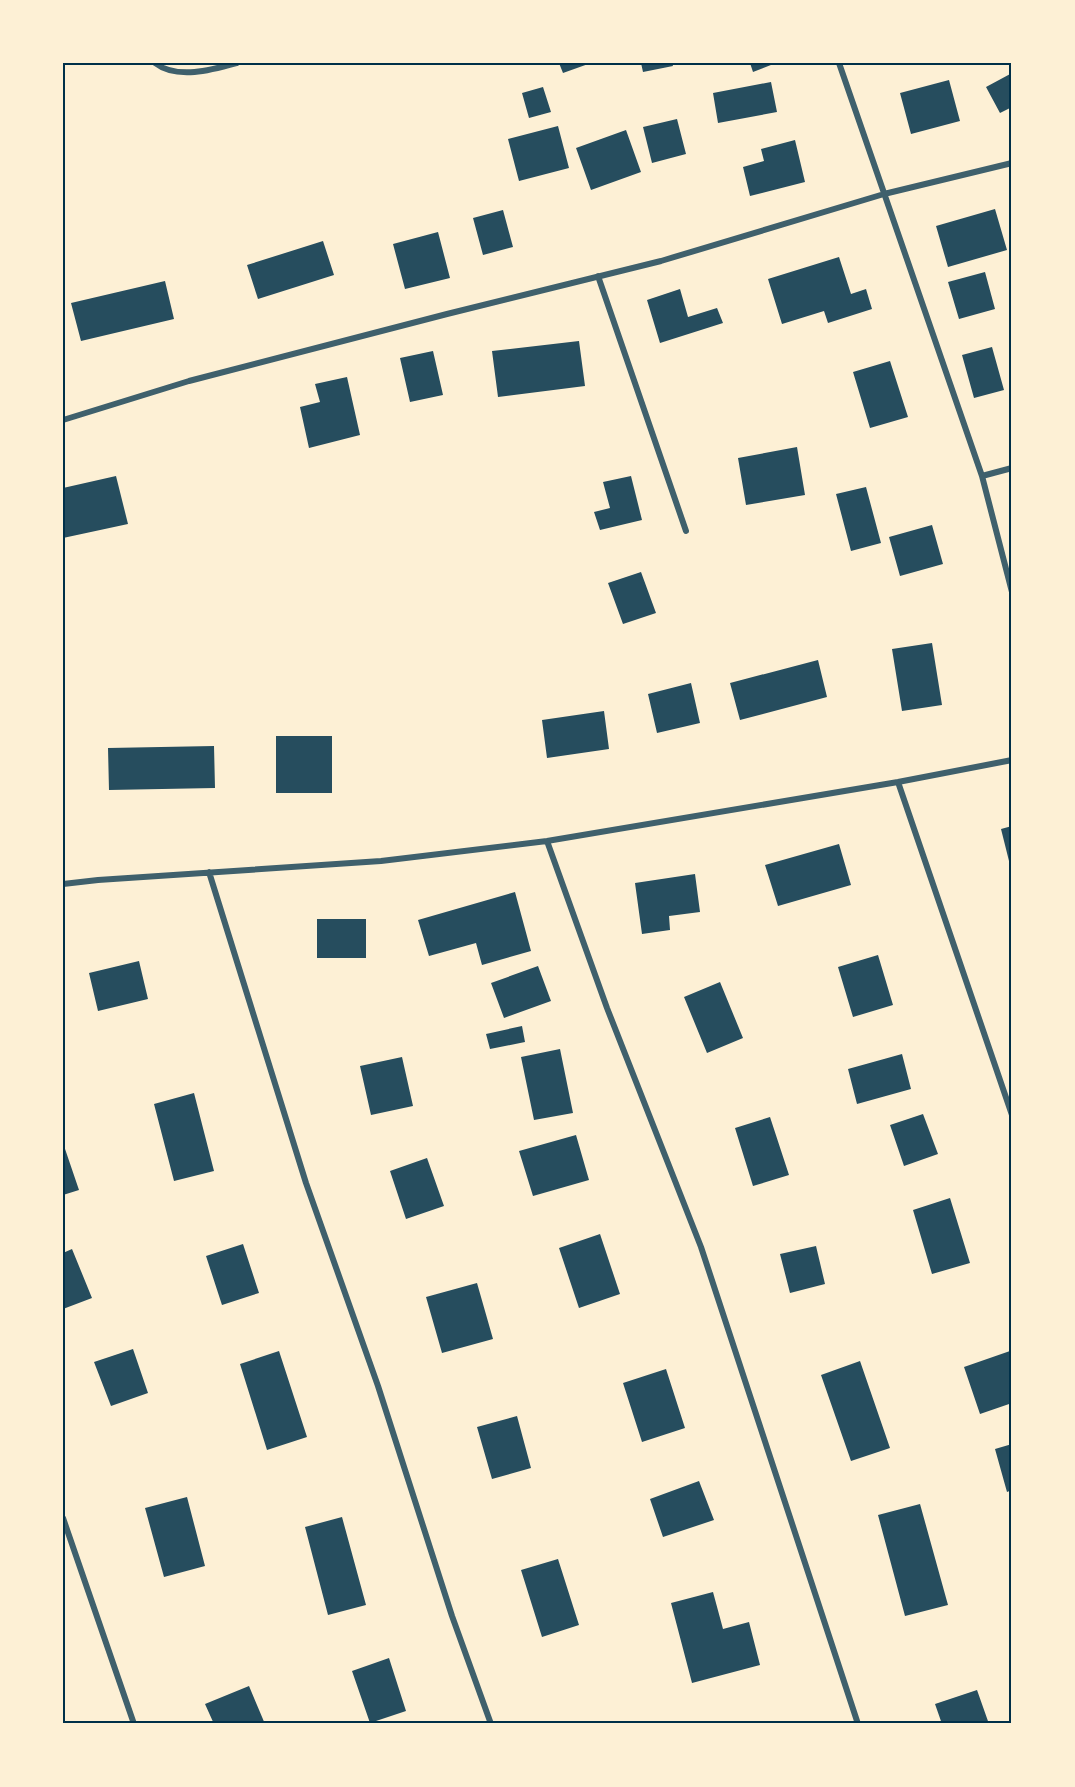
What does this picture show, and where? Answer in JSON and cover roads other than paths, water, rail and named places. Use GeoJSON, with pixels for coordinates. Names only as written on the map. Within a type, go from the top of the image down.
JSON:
{"type":"FeatureCollection","features":[{"type":"Feature","properties":{"kind":"street"},"geometry":{"type":"LineString","coordinates":[[155,63],[163,69],[172,71],[203,72],[237,63]]}},
{"type":"Feature","properties":{"kind":"street"},"geometry":{"type":"LineString","coordinates":[[839,63],[982,476],[1012,592]]}},
{"type":"Feature","properties":{"kind":"street"},"geometry":{"type":"LineString","coordinates":[[63,420],[189,381],[661,261],[884,194],[1012,163]]}},
{"type":"Feature","properties":{"kind":"street"},"geometry":{"type":"LineString","coordinates":[[598,276],[686,531]]}},
{"type":"Feature","properties":{"kind":"street"},"geometry":{"type":"LineString","coordinates":[[982,476],[1012,468]]}},
{"type":"Feature","properties":{"kind":"street"},"geometry":{"type":"LineString","coordinates":[[63,884],[381,861],[547,841],[898,782],[1012,760]]}},
{"type":"Feature","properties":{"kind":"street"},"geometry":{"type":"LineString","coordinates":[[898,782],[1012,1115]]}},
{"type":"Feature","properties":{"kind":"street"},"geometry":{"type":"LineString","coordinates":[[547,841],[607,1008],[701,1247],[858,1724]]}},
{"type":"Feature","properties":{"kind":"street"},"geometry":{"type":"LineString","coordinates":[[209,872],[306,1183],[378,1386],[452,1616],[491,1724]]}},
{"type":"Feature","properties":{"kind":"street"},"geometry":{"type":"LineString","coordinates":[[63,1518],[134,1724]]}}]}
